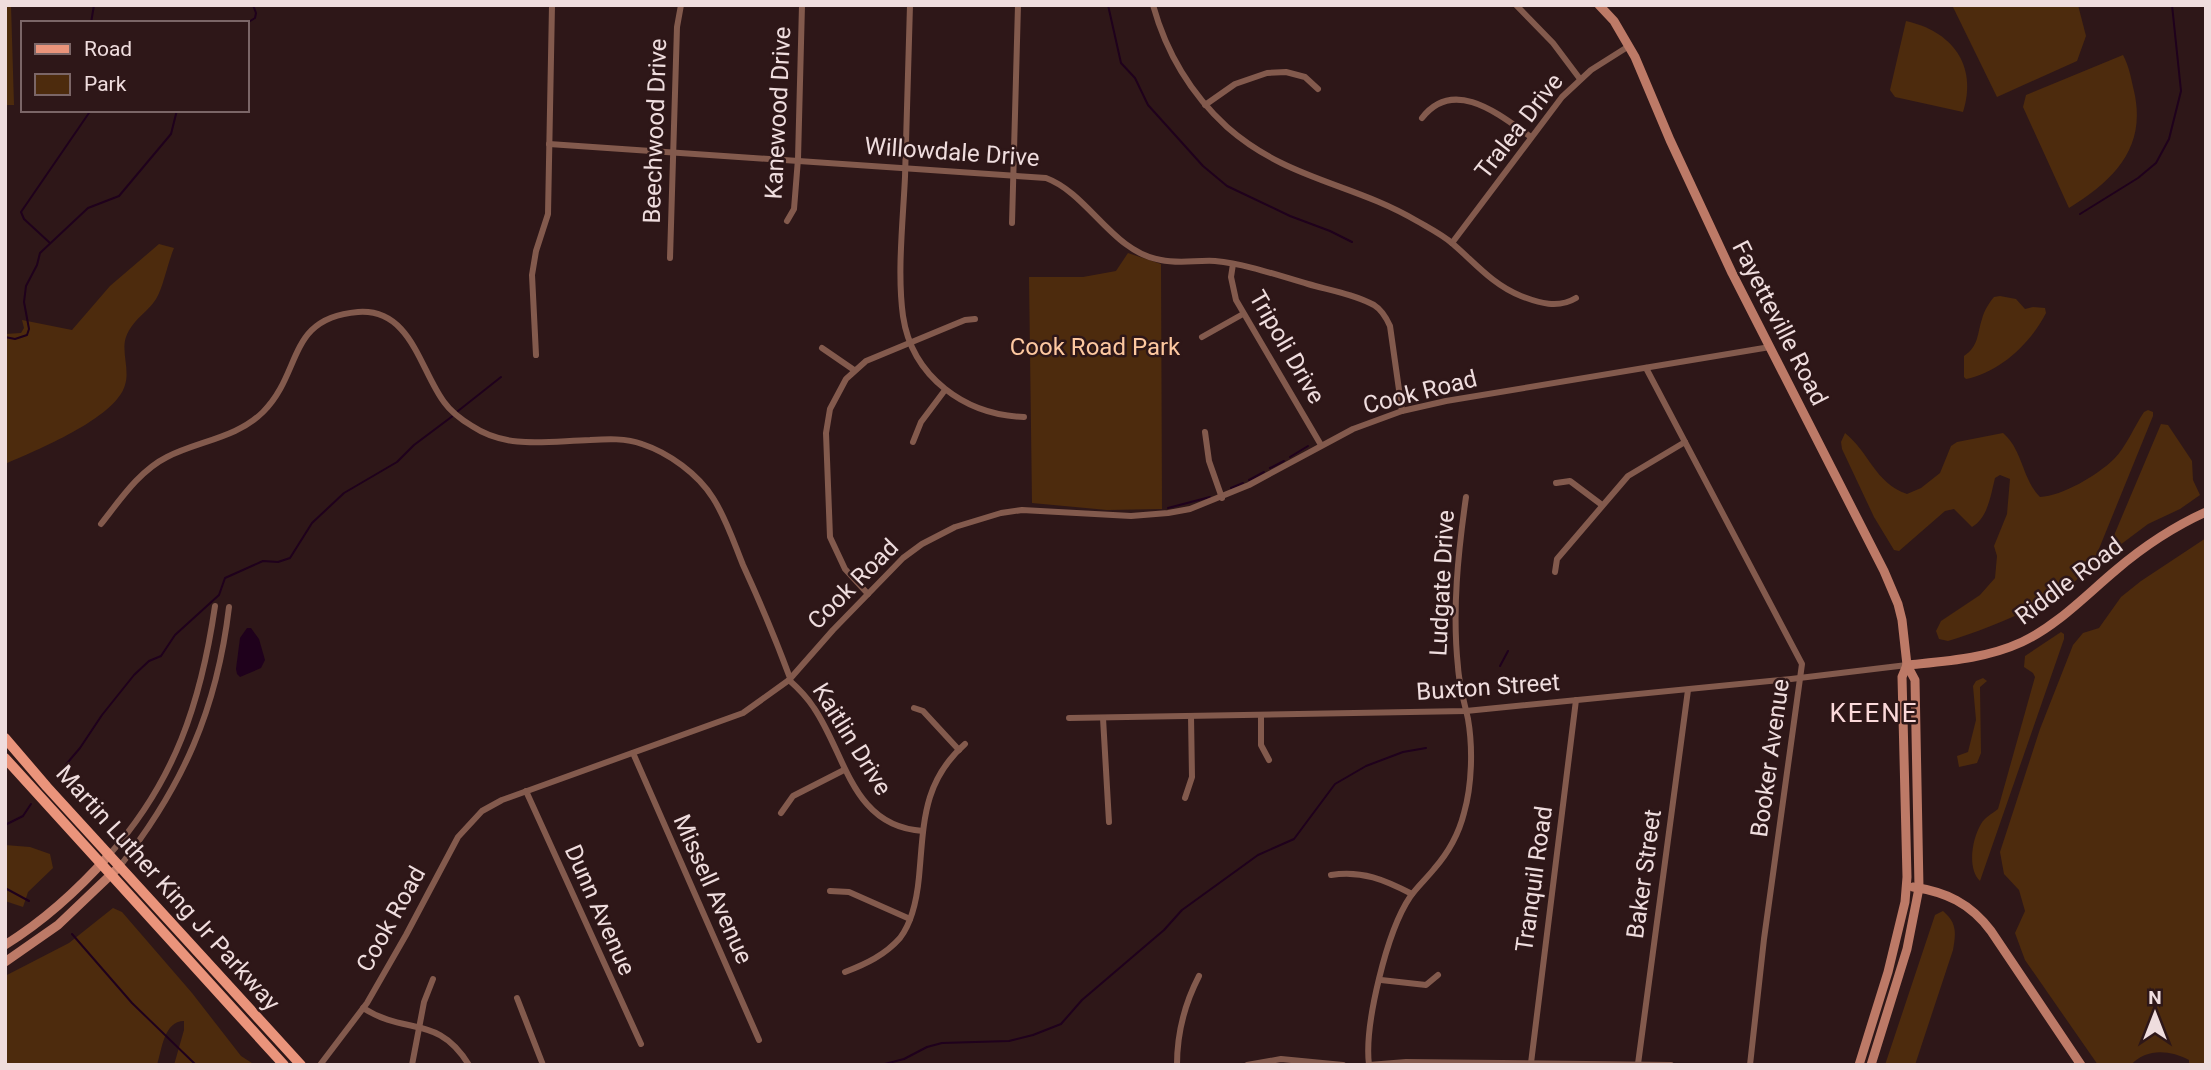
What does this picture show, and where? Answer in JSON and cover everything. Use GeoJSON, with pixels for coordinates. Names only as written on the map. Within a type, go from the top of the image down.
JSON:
{"type":"FeatureCollection","features":[{"type":"Feature","properties":{"kind":"main road","name":"Fayetteville Road"},"geometry":{"type":"LineString","coordinates":[[1599,5],[1614,21],[1629,46],[1670,140],[1770,347],[1884,571],[1900,613],[1907,665],[1915,680],[1919,888],[1903,966],[1871,1065]]}},
{"type":"Feature","properties":{"kind":"main road","name":"Riddle Road"},"geometry":{"type":"LineString","coordinates":[[1907,665],[1973,658],[2023,641],[2051,624],[2154,541],[2174,527],[2206,512]]}},
{"type":"Feature","properties":{"kind":"main road","name":"Fayetteville Road"},"geometry":{"type":"LineString","coordinates":[[1859,1065],[1899,933],[1907,886],[1902,677],[1907,665]]}},
{"type":"Feature","properties":{"kind":"main road","name":"Martin Luther King Jr Parkway"},"geometry":{"type":"LineString","coordinates":[[5,738],[301,1065]]}},
{"type":"Feature","properties":{"kind":"main road","name":"Martin Luther King Jr Parkway"},"geometry":{"type":"LineString","coordinates":[[5,758],[284,1065]]}},
{"type":"Feature","properties":{"kind":"main road"},"geometry":{"type":"LineString","coordinates":[[5,945],[60,905],[109,855]]}},
{"type":"Feature","properties":{"kind":"main road"},"geometry":{"type":"LineString","coordinates":[[5,962],[48,933],[120,866]]}},
{"type":"Feature","properties":{"kind":"main road"},"geometry":{"type":"LineString","coordinates":[[1907,886],[1952,897],[1983,920],[2081,1065]]}},
{"type":"Feature","properties":{"kind":"street"},"geometry":{"type":"LineString","coordinates":[[536,355],[532,275],[536,251],[548,214],[552,5]]}},
{"type":"Feature","properties":{"kind":"street","name":"Beechwood Drive"},"geometry":{"type":"LineString","coordinates":[[670,258],[677,27],[681,5]]}},
{"type":"Feature","properties":{"kind":"street","name":"Kanewood Drive"},"geometry":{"type":"LineString","coordinates":[[787,221],[794,209],[802,5]]}},
{"type":"Feature","properties":{"kind":"street"},"geometry":{"type":"LineString","coordinates":[[910,5],[902,303],[910,342],[923,366],[945,390],[982,411],[1024,417]]}},
{"type":"Feature","properties":{"kind":"street"},"geometry":{"type":"LineString","coordinates":[[1012,223],[1018,5]]}},
{"type":"Feature","properties":{"kind":"street"},"geometry":{"type":"LineString","coordinates":[[1153,5],[1169,50],[1193,89],[1229,128],[1267,157],[1302,174],[1403,213],[1452,243],[1487,276],[1511,292],[1552,304],[1567,304],[1576,298]]}},
{"type":"Feature","properties":{"kind":"street"},"geometry":{"type":"LineString","coordinates":[[1516,5],[1553,43],[1580,79]]}},
{"type":"Feature","properties":{"kind":"street","name":"Tralea Drive"},"geometry":{"type":"LineString","coordinates":[[1452,243],[1562,97],[1603,61],[1629,46]]}},
{"type":"Feature","properties":{"kind":"street"},"geometry":{"type":"LineString","coordinates":[[1205,105],[1234,84],[1267,73],[1286,72],[1305,77],[1318,89]]}},
{"type":"Feature","properties":{"kind":"street"},"geometry":{"type":"LineString","coordinates":[[1422,118],[1429,108],[1436,104],[1469,101],[1498,113],[1531,137]]}},
{"type":"Feature","properties":{"kind":"street","name":"Willowdale Drive"},"geometry":{"type":"LineString","coordinates":[[549,144],[1046,178],[1059,183],[1126,245],[1144,255],[1162,261],[1233,264],[1344,294],[1380,310],[1392,333],[1402,411]]}},
{"type":"Feature","properties":{"kind":"street","name":"Tripoli Drive"},"geometry":{"type":"LineString","coordinates":[[1233,264],[1232,289],[1243,314],[1321,445]]}},
{"type":"Feature","properties":{"kind":"street"},"geometry":{"type":"LineString","coordinates":[[101,524],[134,482],[162,460],[235,430],[260,415],[282,388],[302,341],[312,328],[325,320],[356,312],[374,314],[402,329],[412,342],[444,402],[463,420],[484,434],[500,440],[527,443],[620,440],[643,444],[685,468],[715,502],[790,679]]}},
{"type":"Feature","properties":{"kind":"street"},"geometry":{"type":"LineString","coordinates":[[1202,337],[1243,314]]}},
{"type":"Feature","properties":{"kind":"street"},"geometry":{"type":"LineString","coordinates":[[868,594],[852,579],[838,559],[828,524],[827,420],[835,396],[854,370],[878,354],[965,320],[975,320]]}},
{"type":"Feature","properties":{"kind":"street","name":"Cook Road"},"geometry":{"type":"LineString","coordinates":[[320,1065],[363,1008],[407,935],[463,831],[489,807],[526,791],[743,713],[790,679],[902,558],[955,527],[1001,513],[1035,510],[1102,515],[1154,515],[1190,509],[1222,498],[1353,429],[1402,411],[1446,401],[1770,347]]}},
{"type":"Feature","properties":{"kind":"street"},"geometry":{"type":"LineString","coordinates":[[822,348],[854,370]]}},
{"type":"Feature","properties":{"kind":"street","name":"Booker Avenue"},"geometry":{"type":"LineString","coordinates":[[1646,368],[1800,659],[1801,677],[1763,939],[1750,1065]]}},
{"type":"Feature","properties":{"kind":"street"},"geometry":{"type":"LineString","coordinates":[[913,442],[927,411],[945,390]]}},
{"type":"Feature","properties":{"kind":"street"},"geometry":{"type":"LineString","coordinates":[[1205,432],[1212,472],[1222,498]]}},
{"type":"Feature","properties":{"kind":"street"},"geometry":{"type":"LineString","coordinates":[[1555,572],[1557,559],[1628,477],[1685,442]]}},
{"type":"Feature","properties":{"kind":"street"},"geometry":{"type":"LineString","coordinates":[[1556,483],[1570,481],[1602,505]]}},
{"type":"Feature","properties":{"kind":"street","name":"Ludgate Drive"},"geometry":{"type":"LineString","coordinates":[[1369,1065],[1368,1038],[1392,931],[1402,908],[1445,854],[1464,814],[1467,799],[1469,731],[1456,641],[1459,552],[1466,497]]}},
{"type":"Feature","properties":{"kind":"street"},"geometry":{"type":"LineString","coordinates":[[109,855],[139,817],[175,756],[198,695],[207,662],[215,606]]}},
{"type":"Feature","properties":{"kind":"street"},"geometry":{"type":"LineString","coordinates":[[120,866],[159,814],[195,745],[214,691],[229,607]]}},
{"type":"Feature","properties":{"kind":"street","name":"Buxton Street"},"geometry":{"type":"LineString","coordinates":[[1069,718],[1466,711],[1688,690],[1907,665]]}},
{"type":"Feature","properties":{"kind":"street","name":"Kaitlin Drive"},"geometry":{"type":"LineString","coordinates":[[790,679],[814,708],[844,770],[861,798],[877,814],[897,825],[923,831]]}},
{"type":"Feature","properties":{"kind":"street","name":"Baker Street"},"geometry":{"type":"LineString","coordinates":[[1639,1064],[1688,690]]}},
{"type":"Feature","properties":{"kind":"street","name":"Tranquil Road"},"geometry":{"type":"LineString","coordinates":[[1531,1063],[1576,700]]}},
{"type":"Feature","properties":{"kind":"street"},"geometry":{"type":"LineString","coordinates":[[845,972],[885,952],[900,937],[910,919],[918,894],[923,831],[930,792],[945,765],[962,747],[923,710],[914,708]]}},
{"type":"Feature","properties":{"kind":"street"},"geometry":{"type":"LineString","coordinates":[[1261,715],[1261,745],[1269,760]]}},
{"type":"Feature","properties":{"kind":"street"},"geometry":{"type":"LineString","coordinates":[[1185,798],[1192,777],[1191,716]]}},
{"type":"Feature","properties":{"kind":"street"},"geometry":{"type":"LineString","coordinates":[[1103,718],[1109,822]]}},
{"type":"Feature","properties":{"kind":"street","name":"Missell Avenue"},"geometry":{"type":"LineString","coordinates":[[633,753],[759,1040]]}},
{"type":"Feature","properties":{"kind":"street"},"geometry":{"type":"LineString","coordinates":[[781,813],[793,796],[844,770]]}},
{"type":"Feature","properties":{"kind":"street","name":"Dunn Avenue"},"geometry":{"type":"LineString","coordinates":[[526,791],[641,1044]]}},
{"type":"Feature","properties":{"kind":"street"},"geometry":{"type":"LineString","coordinates":[[1331,875],[1364,874],[1387,881],[1412,894]]}},
{"type":"Feature","properties":{"kind":"street"},"geometry":{"type":"LineString","coordinates":[[830,891],[849,892],[910,919]]}},
{"type":"Feature","properties":{"kind":"street"},"geometry":{"type":"LineString","coordinates":[[1381,980],[1426,985],[1432,983],[1438,975]]}},
{"type":"Feature","properties":{"kind":"street"},"geometry":{"type":"LineString","coordinates":[[1178,1065],[1178,1035],[1182,1017],[1199,976]]}},
{"type":"Feature","properties":{"kind":"street"},"geometry":{"type":"LineString","coordinates":[[412,1065],[424,1002],[433,979]]}},
{"type":"Feature","properties":{"kind":"street"},"geometry":{"type":"LineString","coordinates":[[517,998],[543,1065]]}},
{"type":"Feature","properties":{"kind":"street"},"geometry":{"type":"LineString","coordinates":[[363,1008],[386,1021],[441,1034],[461,1051],[469,1065]]}},
{"type":"Feature","properties":{"kind":"street"},"geometry":{"type":"LineString","coordinates":[[1247,1065],[1281,1059],[1343,1065]]}},
{"type":"Feature","properties":{"kind":"street"},"geometry":{"type":"LineString","coordinates":[[1369,1065],[1406,1062],[1671,1065]]}},
{"type":"Feature","properties":{"kind":"green space"},"geometry":{"type":"Polygon","coordinates":[[[5,5],[11,5],[14,105],[5,105],[5,5]]]}},
{"type":"Feature","properties":{"kind":"green space"},"geometry":{"type":"Polygon","coordinates":[[[1952,5],[2078,5],[2086,36],[2077,61],[1997,97],[1952,5]]]}},
{"type":"Feature","properties":{"kind":"green space"},"geometry":{"type":"Polygon","coordinates":[[[1906,21],[1936,33],[1957,52],[1967,79],[1963,112],[1895,97],[1890,90],[1906,21]]]}},
{"type":"Feature","properties":{"kind":"green space"},"geometry":{"type":"Polygon","coordinates":[[[2123,55],[2131,77],[2137,111],[2131,146],[2113,174],[2069,208],[2023,107],[2026,95],[2123,55]]]}},
{"type":"Feature","properties":{"kind":"green space"},"geometry":{"type":"Polygon","coordinates":[[[159,244],[174,248],[156,299],[132,325],[126,337],[126,379],[118,397],[107,409],[73,432],[5,464],[5,334],[21,333],[24,328],[22,320],[72,330],[110,286],[159,244]]]}},
{"type":"Feature","properties":{"kind":"green space","name":"Cook Road Park"},"geometry":{"type":"Polygon","coordinates":[[[1128,253],[1161,264],[1162,509],[1107,510],[1032,503],[1029,277],[1083,277],[1116,271],[1128,253]]]}},
{"type":"Feature","properties":{"kind":"green space"},"geometry":{"type":"Polygon","coordinates":[[[1994,297],[2016,299],[2025,309],[2045,308],[2046,313],[2032,335],[2013,355],[1990,370],[1966,379],[1964,356],[1975,344],[1987,307],[1994,297]]]}},
{"type":"Feature","properties":{"kind":"green space"},"geometry":{"type":"Polygon","coordinates":[[[2144,412],[2153,412],[2153,416],[2092,566],[2062,591],[2024,611],[1948,641],[1939,639],[1936,631],[1941,621],[1980,595],[1995,578],[1997,556],[1994,546],[2007,514],[2010,479],[2000,475],[1995,478],[1985,512],[1972,527],[1954,509],[1945,511],[1899,551],[1894,550],[1874,517],[1842,449],[1841,442],[1845,433],[1887,482],[1907,494],[1921,488],[1940,473],[1951,446],[1957,442],[2003,433],[2015,448],[2029,482],[2040,497],[2069,489],[2107,465],[2118,454],[2144,412]]]}},
{"type":"Feature","properties":{"kind":"green space"},"geometry":{"type":"Polygon","coordinates":[[[2161,424],[2168,425],[2192,461],[2193,480],[2200,495],[2180,509],[2148,524],[2108,554],[2107,552],[2161,424]]]}},
{"type":"Feature","properties":{"kind":"green space"},"geometry":{"type":"Polygon","coordinates":[[[2206,538],[2206,1065],[2189,1065],[2189,1060],[2182,1057],[2158,1052],[2137,1059],[2131,1065],[2098,1065],[2025,960],[2015,933],[2025,911],[2019,890],[2004,874],[2000,852],[2040,729],[2073,645],[2083,633],[2099,628],[2121,597],[2206,538]]]}},
{"type":"Feature","properties":{"kind":"green space"},"geometry":{"type":"Polygon","coordinates":[[[2061,632],[2064,639],[1980,881],[1972,862],[1975,838],[1983,822],[1998,809],[2035,677],[2024,667],[2025,656],[2061,632]]]}},
{"type":"Feature","properties":{"kind":"green space"},"geometry":{"type":"Polygon","coordinates":[[[1983,678],[1987,681],[1980,687],[1981,753],[1977,763],[1959,767],[1957,756],[1968,752],[1976,720],[1973,686],[1983,678]]]}},
{"type":"Feature","properties":{"kind":"green space"},"geometry":{"type":"Polygon","coordinates":[[[5,845],[30,847],[50,854],[53,868],[28,892],[23,907],[5,901],[5,845]]]}},
{"type":"Feature","properties":{"kind":"green space"},"geometry":{"type":"Polygon","coordinates":[[[113,908],[122,912],[192,993],[241,1056],[255,1065],[174,1065],[184,1021],[177,1022],[168,1031],[157,1065],[5,1065],[5,976],[69,943],[113,908]]]}},
{"type":"Feature","properties":{"kind":"green space"},"geometry":{"type":"Polygon","coordinates":[[[1943,911],[1951,920],[1954,929],[1953,950],[1915,1065],[1885,1065],[1935,915],[1943,911]]]}},
{"type":"Feature","properties":{"kind":"shaded area"},"geometry":{"type":"Polygon","coordinates":[[[247,628],[251,628],[259,639],[265,660],[261,668],[240,677],[236,669],[240,638],[247,628]]]}},
{"type":"Feature","properties":{"kind":"waterway"},"geometry":{"type":"LineString","coordinates":[[91,21],[94,5]]}},
{"type":"Feature","properties":{"kind":"waterway"},"geometry":{"type":"LineString","coordinates":[[248,22],[255,18],[253,5]]}},
{"type":"Feature","properties":{"kind":"waterway"},"geometry":{"type":"LineString","coordinates":[[1108,5],[1121,63],[1135,78],[1148,105],[1203,166],[1227,186],[1352,242]]}},
{"type":"Feature","properties":{"kind":"waterway"},"geometry":{"type":"LineString","coordinates":[[2080,214],[2138,178],[2156,163],[2169,139],[2181,91],[2172,5]]}},
{"type":"Feature","properties":{"kind":"waterway"},"geometry":{"type":"LineString","coordinates":[[50,243],[24,219],[21,212],[90,112]]}},
{"type":"Feature","properties":{"kind":"waterway"},"geometry":{"type":"LineString","coordinates":[[5,337],[15,339],[27,335],[29,329],[24,302],[26,286],[40,253],[88,208],[119,196],[171,134],[176,112]]}},
{"type":"Feature","properties":{"kind":"waterway"},"geometry":{"type":"LineString","coordinates":[[458,411],[501,377]]}},
{"type":"Feature","properties":{"kind":"waterway"},"geometry":{"type":"LineString","coordinates":[[57,775],[134,675],[149,661],[161,656],[175,635],[219,595],[225,578],[263,561],[278,562],[290,558],[312,523],[344,493],[397,462],[414,445],[454,415]]}},
{"type":"Feature","properties":{"kind":"waterway"},"geometry":{"type":"LineString","coordinates":[[1290,457],[1308,446]]}},
{"type":"Feature","properties":{"kind":"waterway"},"geometry":{"type":"LineString","coordinates":[[1270,468],[1284,461]]}},
{"type":"Feature","properties":{"kind":"waterway"},"geometry":{"type":"LineString","coordinates":[[1249,480],[1264,472]]}},
{"type":"Feature","properties":{"kind":"waterway"},"geometry":{"type":"LineString","coordinates":[[1231,488],[1243,483]]}},
{"type":"Feature","properties":{"kind":"waterway"},"geometry":{"type":"LineString","coordinates":[[1168,508],[1210,497]]}},
{"type":"Feature","properties":{"kind":"waterway"},"geometry":{"type":"LineString","coordinates":[[1500,666],[1508,651]]}},
{"type":"Feature","properties":{"kind":"waterway"},"geometry":{"type":"LineString","coordinates":[[881,1065],[904,1059],[927,1047],[942,1043],[1009,1041],[1061,1024],[1082,1000],[1164,930],[1182,910],[1258,855],[1294,839],[1335,784],[1366,766],[1403,752],[1426,748]]}},
{"type":"Feature","properties":{"kind":"waterway"},"geometry":{"type":"LineString","coordinates":[[5,825],[23,816],[31,804]]}},
{"type":"Feature","properties":{"kind":"waterway"},"geometry":{"type":"LineString","coordinates":[[5,888],[29,901]]}},
{"type":"Feature","properties":{"kind":"waterway"},"geometry":{"type":"LineString","coordinates":[[72,934],[132,1003],[196,1065]]}},
{"type":"Feature","properties":{"kind":"district","name":"KEENE"},"geometry":{"type":"Point","coordinates":[1874,713]}}]}
